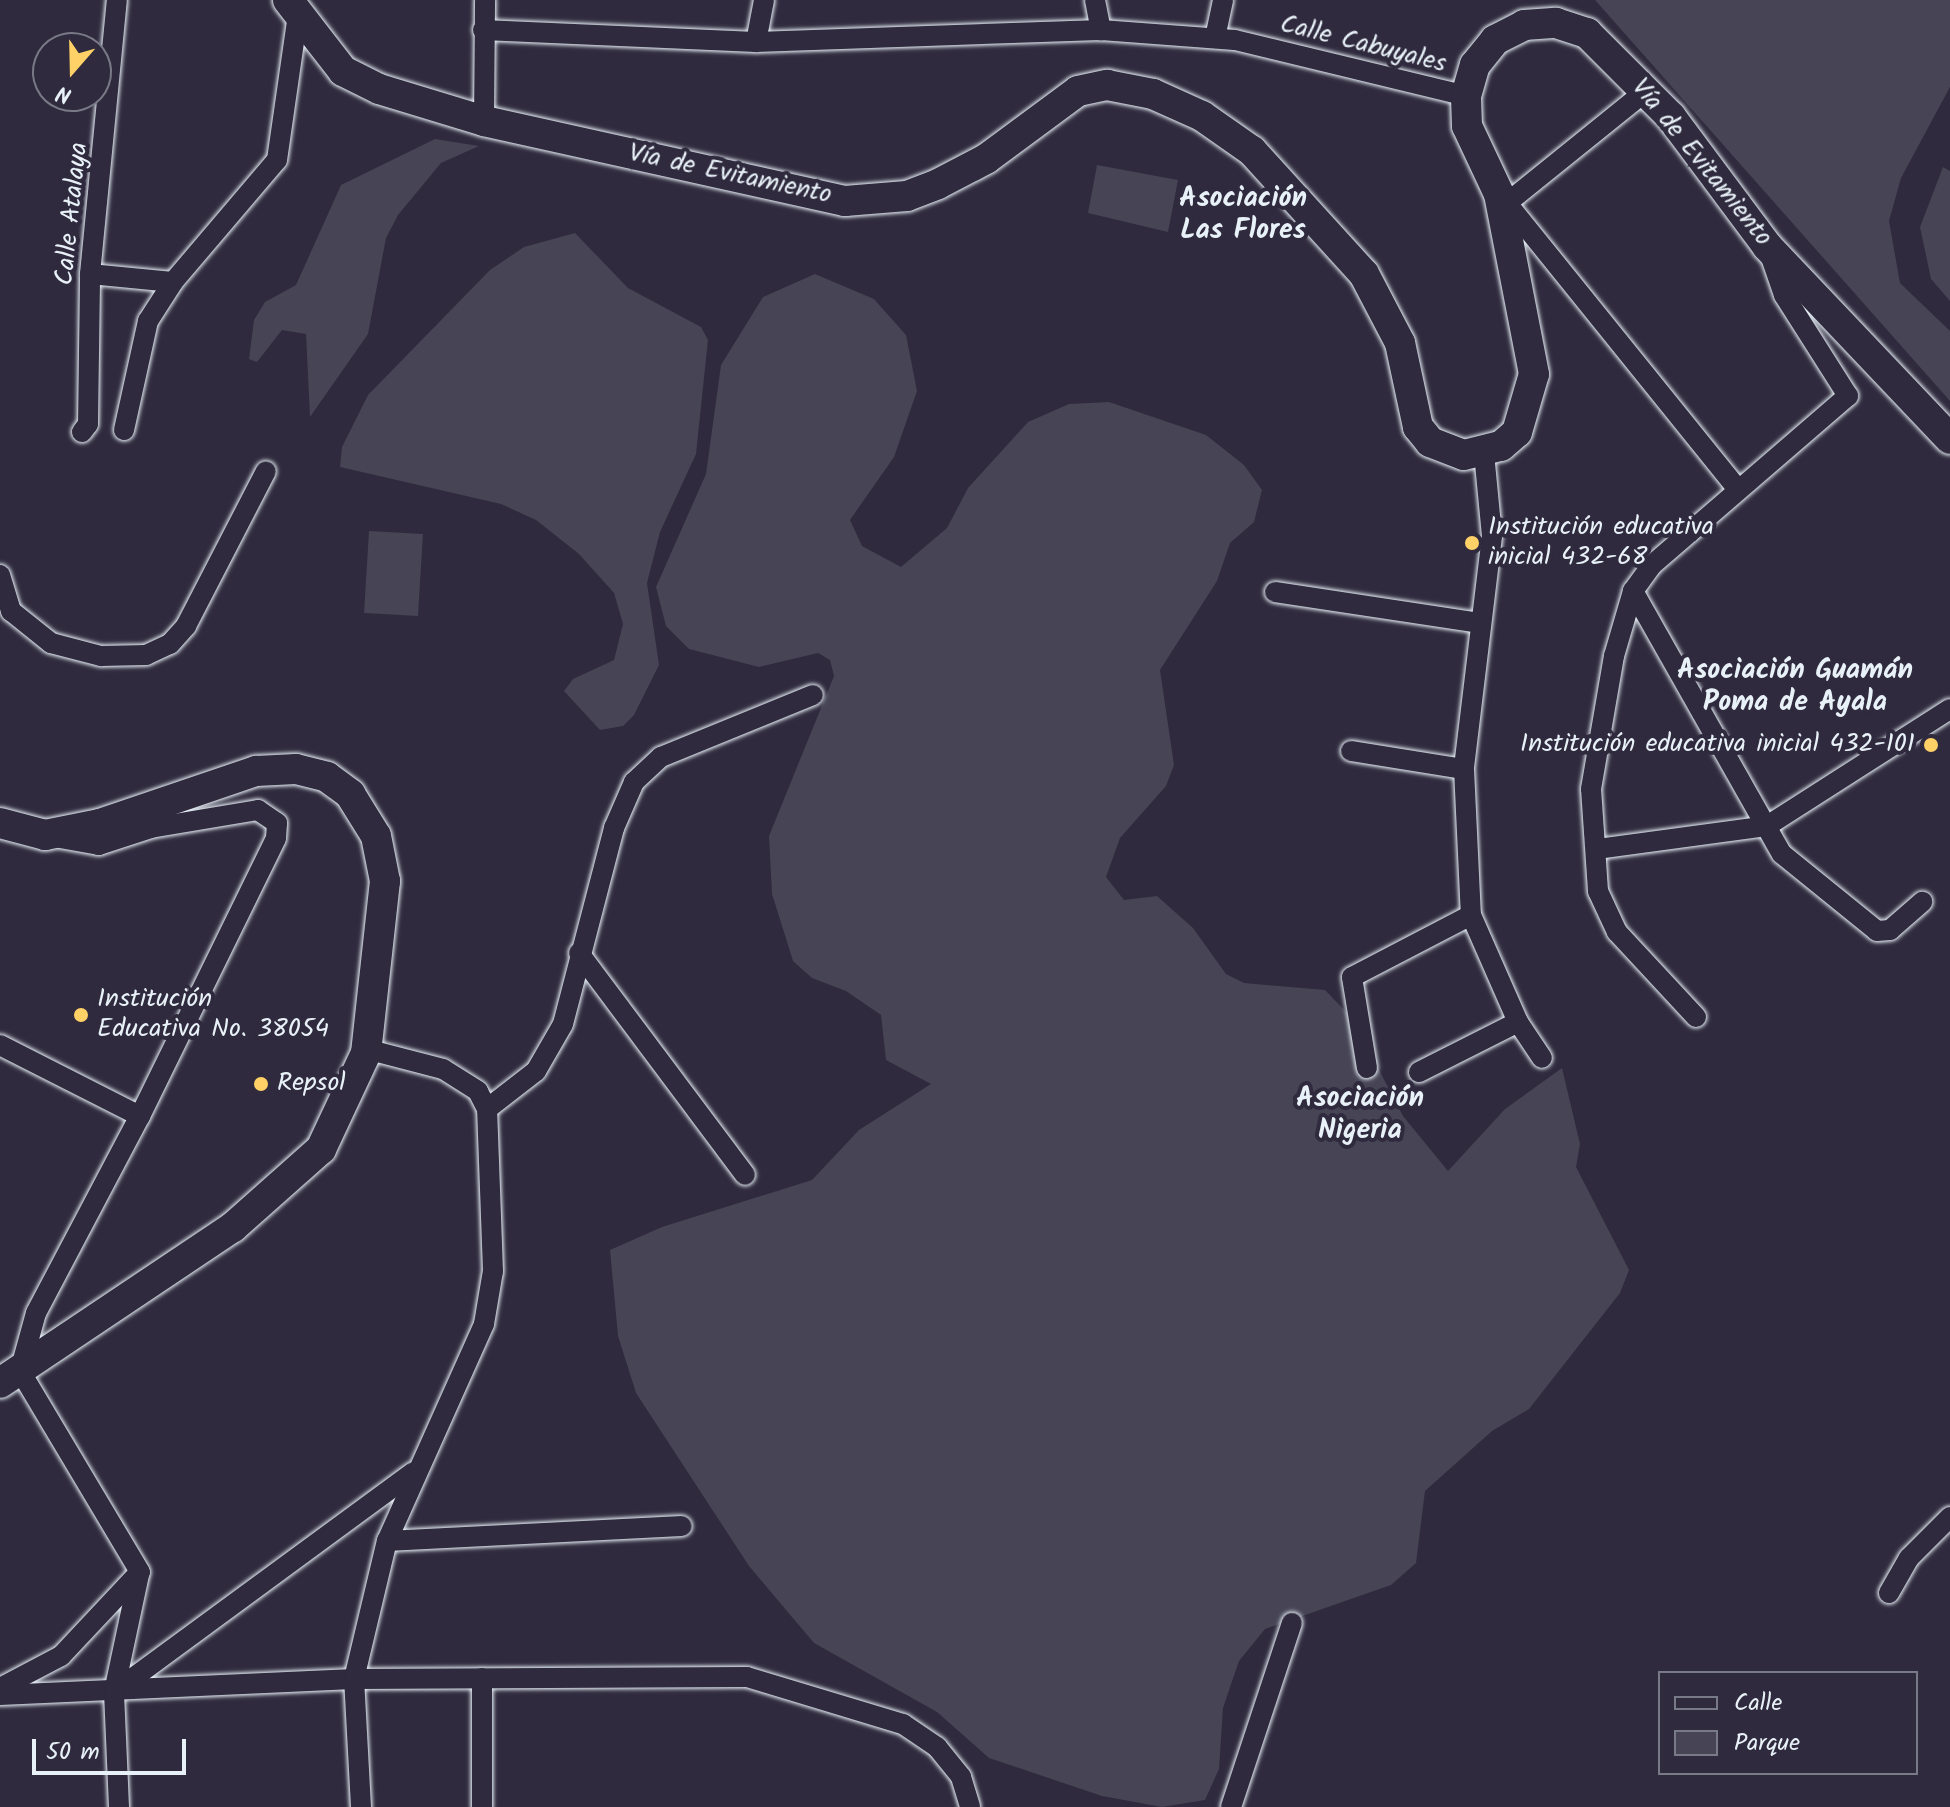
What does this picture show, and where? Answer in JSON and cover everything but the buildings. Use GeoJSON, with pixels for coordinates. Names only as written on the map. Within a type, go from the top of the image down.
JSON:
{"type":"FeatureCollection","features":[{"type":"Feature","properties":{"kind":"highway","name":"Vía de Evitamiento"},"geometry":{"type":"LineString","coordinates":[[297,4],[343,71],[379,89],[484,121],[845,201],[907,196],[938,184],[986,159],[1078,91],[1107,85],[1153,94],[1202,116],[1252,151],[1364,274],[1388,311],[1418,427],[1445,450],[1484,453],[1517,432],[1534,374],[1503,199],[1467,126],[1466,96],[1475,65],[1495,40],[1524,25],[1556,23],[1587,33],[1646,91],[1767,246],[1950,439]]}},
{"type":"Feature","properties":{"kind":"highway"},"geometry":{"type":"LineString","coordinates":[[0,823],[45,835],[148,819],[256,771],[321,775],[350,794],[376,836],[385,881],[366,1049],[334,1130],[288,1182],[233,1227],[57,1340],[10,1377]]}},
{"type":"Feature","properties":{"kind":"street","name":"Calle Atalaya"},"geometry":{"type":"LineString","coordinates":[[82,432],[88,424],[90,274],[117,0]]}},
{"type":"Feature","properties":{"kind":"street"},"geometry":{"type":"LineString","coordinates":[[484,121],[485,0]]}},
{"type":"Feature","properties":{"kind":"street"},"geometry":{"type":"LineString","coordinates":[[756,42],[764,0]]}},
{"type":"Feature","properties":{"kind":"street"},"geometry":{"type":"LineString","coordinates":[[1095,0],[1101,30]]}},
{"type":"Feature","properties":{"kind":"street"},"geometry":{"type":"LineString","coordinates":[[1215,38],[1223,0]]}},
{"type":"Feature","properties":{"kind":"street"},"geometry":{"type":"LineString","coordinates":[[124,430],[144,333],[173,282],[277,160],[297,4]]}},
{"type":"Feature","properties":{"kind":"street","name":"Calle Cabuyales"},"geometry":{"type":"LineString","coordinates":[[483,30],[756,42],[1101,30],[1215,38],[1466,96]]}},
{"type":"Feature","properties":{"kind":"street"},"geometry":{"type":"LineString","coordinates":[[1646,91],[1503,199],[1738,490]]}},
{"type":"Feature","properties":{"kind":"street"},"geometry":{"type":"LineString","coordinates":[[1696,1017],[1617,932],[1598,891],[1591,789],[1614,656],[1633,591],[1652,565],[1848,396],[1784,295],[1767,246]]}},
{"type":"Feature","properties":{"kind":"street"},"geometry":{"type":"LineString","coordinates":[[90,274],[173,282]]}},
{"type":"Feature","properties":{"kind":"street"},"geometry":{"type":"LineString","coordinates":[[1484,453],[1492,536],[1464,769],[1471,915],[1518,1022],[1542,1058]]}},
{"type":"Feature","properties":{"kind":"street"},"geometry":{"type":"LineString","coordinates":[[0,575],[11,611],[51,643],[101,656],[146,655],[170,644],[186,626],[266,471]]}},
{"type":"Feature","properties":{"kind":"street"},"geometry":{"type":"LineString","coordinates":[[1633,591],[1782,854],[1877,931],[1890,930],[1922,902]]}},
{"type":"Feature","properties":{"kind":"street"},"geometry":{"type":"LineString","coordinates":[[1275,592],[1481,623]]}},
{"type":"Feature","properties":{"kind":"street"},"geometry":{"type":"LineString","coordinates":[[487,1109],[536,1071],[563,1024],[614,828],[634,782],[661,757],[813,695]]}},
{"type":"Feature","properties":{"kind":"street"},"geometry":{"type":"LineString","coordinates":[[1597,849],[1767,826],[1950,709]]}},
{"type":"Feature","properties":{"kind":"street"},"geometry":{"type":"LineString","coordinates":[[1351,751],[1464,769]]}},
{"type":"Feature","properties":{"kind":"street"},"geometry":{"type":"LineString","coordinates":[[119,1807],[114,1692],[140,1572],[10,1377],[36,1313],[140,1116],[276,838],[277,823],[258,810],[148,819]]}},
{"type":"Feature","properties":{"kind":"street"},"geometry":{"type":"LineString","coordinates":[[1367,1068],[1352,977],[1471,915]]}},
{"type":"Feature","properties":{"kind":"street"},"geometry":{"type":"LineString","coordinates":[[579,953],[745,1175]]}},
{"type":"Feature","properties":{"kind":"street"},"geometry":{"type":"LineString","coordinates":[[1419,1072],[1518,1022]]}},
{"type":"Feature","properties":{"kind":"street"},"geometry":{"type":"LineString","coordinates":[[0,1045],[140,1116]]}},
{"type":"Feature","properties":{"kind":"street"},"geometry":{"type":"LineString","coordinates":[[361,1807],[354,1679],[387,1541],[413,1472],[492,1297],[487,1109],[464,1078],[366,1049]]}},
{"type":"Feature","properties":{"kind":"street"},"geometry":{"type":"LineString","coordinates":[[36,1313],[57,1340]]}},
{"type":"Feature","properties":{"kind":"street"},"geometry":{"type":"LineString","coordinates":[[114,1692],[413,1472]]}},
{"type":"Feature","properties":{"kind":"street"},"geometry":{"type":"LineString","coordinates":[[1889,1593],[1909,1558],[1950,1517]]}},
{"type":"Feature","properties":{"kind":"street"},"geometry":{"type":"LineString","coordinates":[[387,1541],[682,1526]]}},
{"type":"Feature","properties":{"kind":"street"},"geometry":{"type":"LineString","coordinates":[[0,1688],[61,1656],[140,1572]]}},
{"type":"Feature","properties":{"kind":"street"},"geometry":{"type":"LineString","coordinates":[[1231,1807],[1292,1623]]}},
{"type":"Feature","properties":{"kind":"street"},"geometry":{"type":"LineString","coordinates":[[0,1695],[354,1679],[747,1677],[903,1724],[937,1747],[961,1777],[970,1807]]}},
{"type":"Feature","properties":{"kind":"street"},"geometry":{"type":"LineString","coordinates":[[482,1678],[482,1807]]}},
{"type":"Feature","properties":{"kind":"green space"},"geometry":{"type":"Polygon","coordinates":[[[1595,0],[1950,0],[1950,87],[1901,178],[1889,221],[1900,283],[1950,331],[1950,401],[1595,0]]]}},
{"type":"Feature","properties":{"kind":"green space"},"geometry":{"type":"Polygon","coordinates":[[[435,139],[479,146],[441,163],[398,215],[386,238],[368,334],[310,417],[306,334],[282,330],[257,362],[249,359],[254,320],[265,302],[296,285],[341,185],[435,139]]]}},
{"type":"Feature","properties":{"kind":"green space"},"geometry":{"type":"Polygon","coordinates":[[[1097,165],[1178,180],[1168,232],[1088,213],[1097,165]]]}},
{"type":"Feature","properties":{"kind":"green space"},"geometry":{"type":"Polygon","coordinates":[[[1943,167],[1950,171],[1950,301],[1931,279],[1920,227],[1943,167]]]}},
{"type":"Feature","properties":{"kind":"green space"},"geometry":{"type":"Polygon","coordinates":[[[575,233],[628,288],[701,327],[708,340],[696,454],[660,532],[647,583],[659,665],[634,715],[623,726],[600,730],[564,691],[573,679],[614,660],[623,624],[614,593],[579,554],[536,520],[501,504],[340,467],[342,447],[368,395],[490,270],[524,247],[575,233]]]}},
{"type":"Feature","properties":{"kind":"green space"},"geometry":{"type":"Polygon","coordinates":[[[815,274],[874,299],[906,335],[917,391],[894,457],[850,520],[862,546],[901,567],[947,528],[968,488],[1028,422],[1069,404],[1109,402],[1206,435],[1244,465],[1262,490],[1254,522],[1230,543],[1217,581],[1160,670],[1174,765],[1166,786],[1120,838],[1106,877],[1124,900],[1157,896],[1193,928],[1226,974],[1244,983],[1325,990],[1352,1018],[1403,1116],[1448,1171],[1505,1109],[1562,1068],[1580,1144],[1576,1167],[1629,1270],[1620,1293],[1529,1409],[1492,1431],[1425,1491],[1416,1563],[1391,1585],[1265,1629],[1239,1661],[1223,1708],[1219,1769],[1205,1800],[1162,1807],[1102,1796],[989,1758],[937,1712],[814,1643],[749,1566],[636,1393],[618,1336],[610,1250],[662,1227],[812,1180],[859,1130],[931,1084],[886,1060],[881,1015],[846,991],[812,978],[793,961],[772,894],[769,836],[834,676],[830,660],[818,653],[759,667],[689,649],[666,626],[656,587],[706,474],[721,365],[763,297],[815,274]]]}},
{"type":"Feature","properties":{"kind":"green space"},"geometry":{"type":"Polygon","coordinates":[[[369,531],[423,534],[418,616],[364,613],[369,531]]]}},
{"type":"Feature","properties":{"kind":"place","name":"Institución educativa inicial 432-68"},"geometry":{"type":"Point","coordinates":[1472,543]}},
{"type":"Feature","properties":{"kind":"place","name":"Institución educativa inicial 432-101"},"geometry":{"type":"Point","coordinates":[1931,745]}},
{"type":"Feature","properties":{"kind":"place","name":"Institución Educativa No. 38054"},"geometry":{"type":"Point","coordinates":[81,1015]}},
{"type":"Feature","properties":{"kind":"place","name":"Repsol"},"geometry":{"type":"Point","coordinates":[261,1084]}},
{"type":"Feature","properties":{"kind":"district","name":"Asociación Las Flores"},"geometry":{"type":"Point","coordinates":[1243,215]}},
{"type":"Feature","properties":{"kind":"district","name":"Asociación Guamán Poma de Ayala"},"geometry":{"type":"Point","coordinates":[1795,687]}},
{"type":"Feature","properties":{"kind":"district","name":"Asociación Nigeria"},"geometry":{"type":"Point","coordinates":[1360,1115]}}]}
